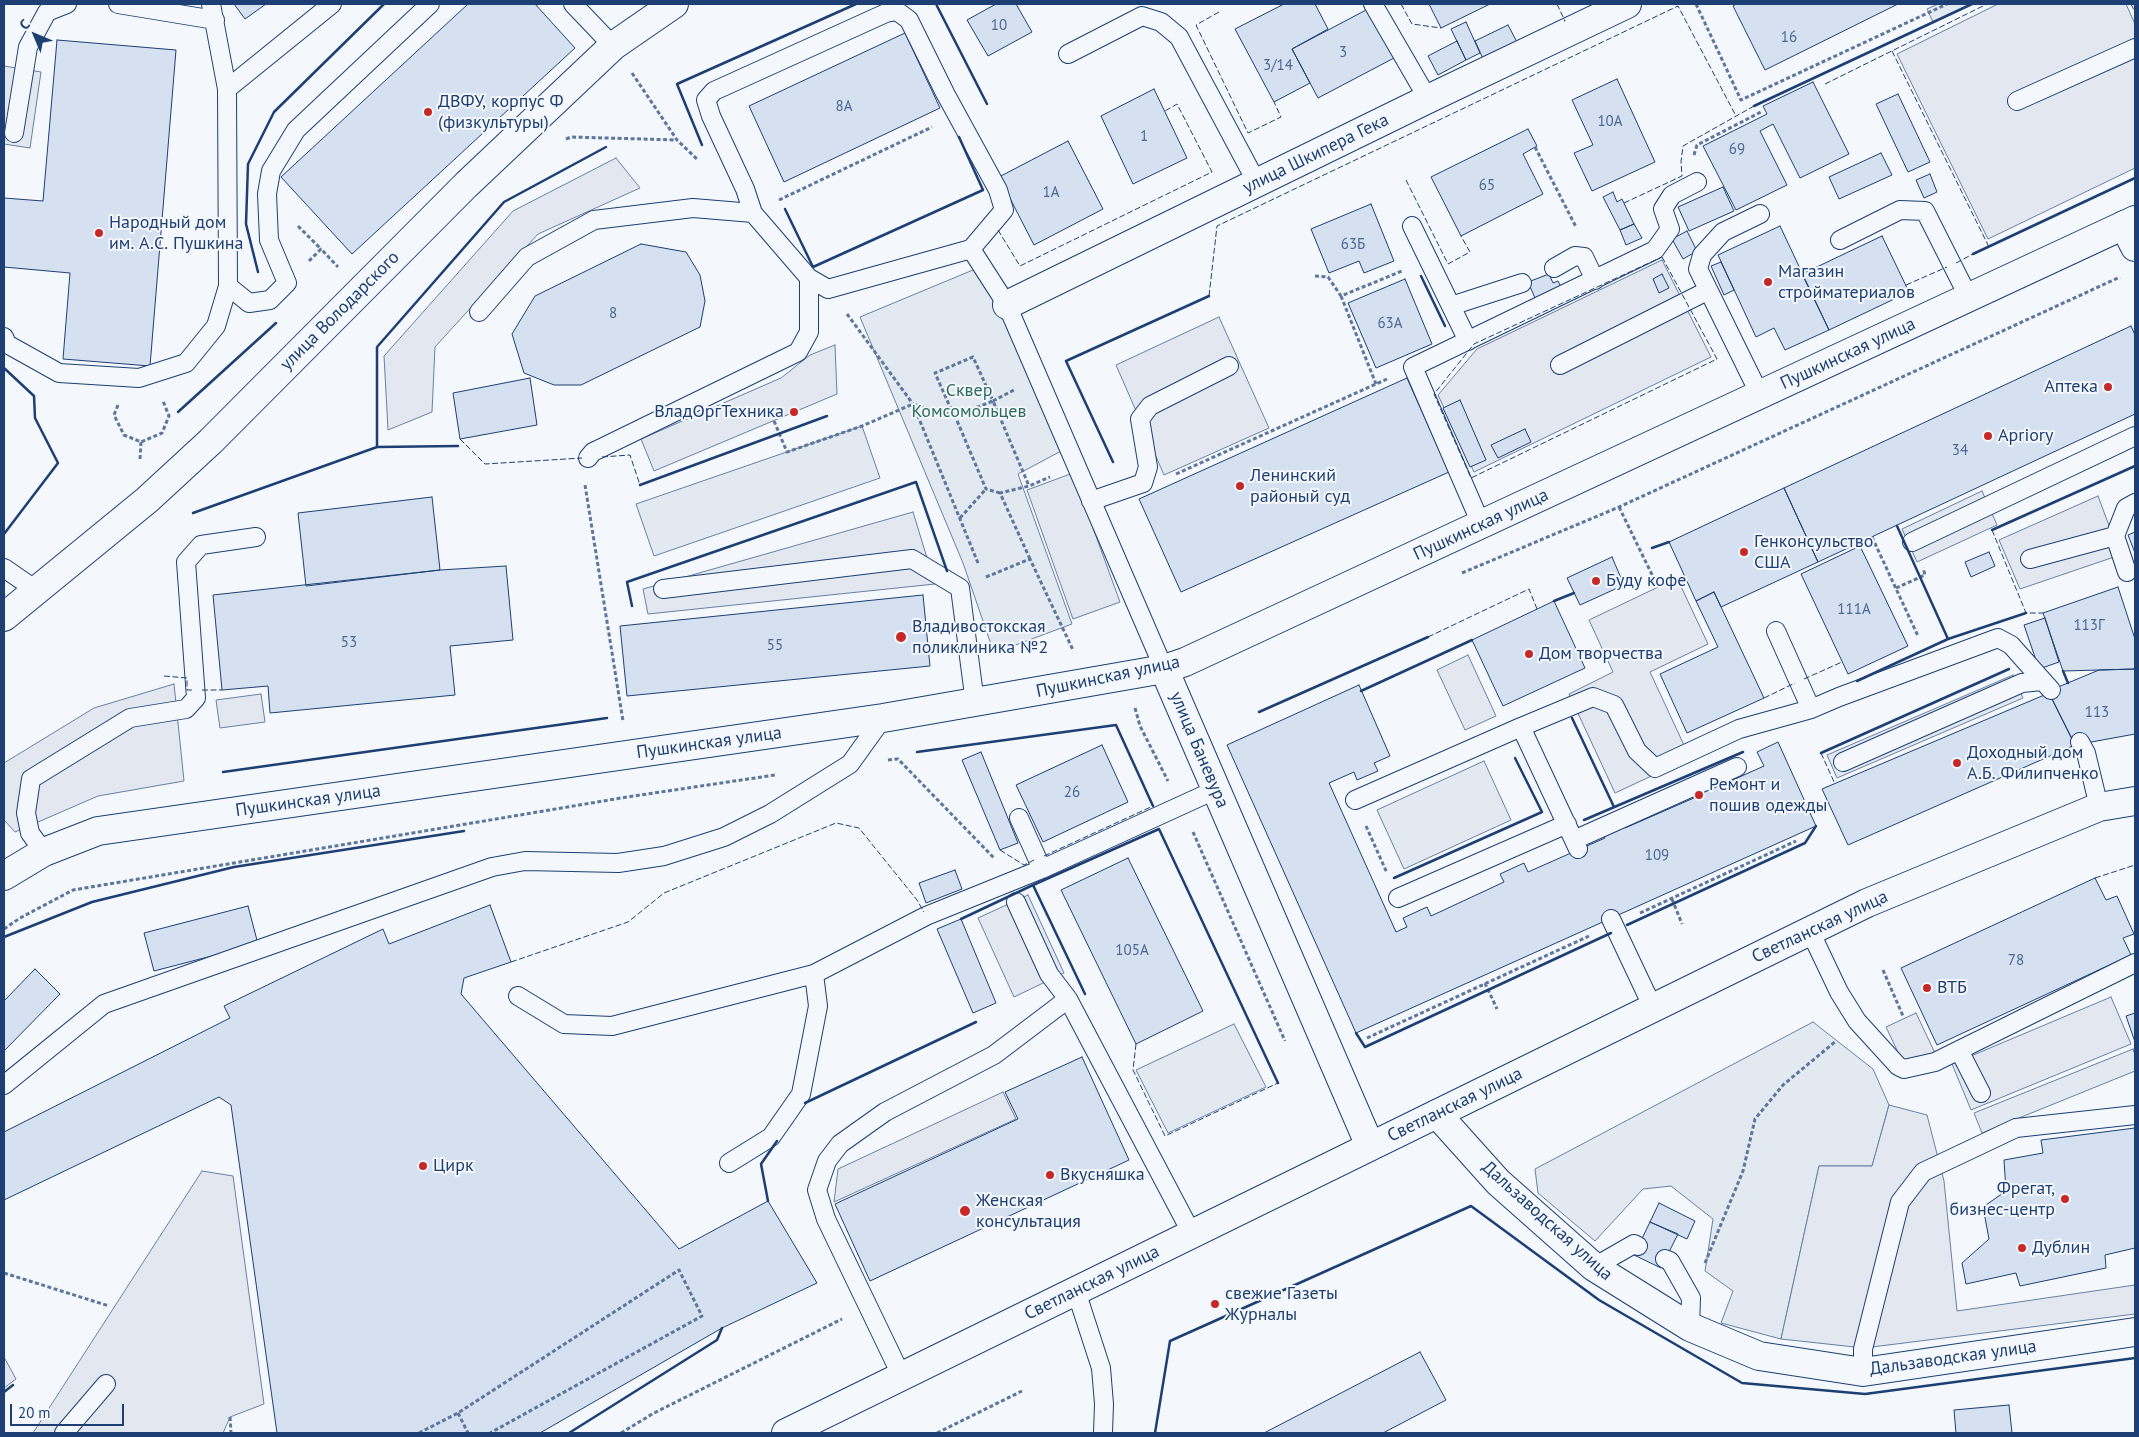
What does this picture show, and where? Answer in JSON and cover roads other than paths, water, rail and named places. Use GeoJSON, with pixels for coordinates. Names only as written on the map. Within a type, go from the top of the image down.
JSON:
{"type":"FeatureCollection","features":[{"type":"Feature","properties":{"kind":"main road","name":"улица Володарского"},"geometry":{"type":"LineString","coordinates":[[4,616],[147,500],[211,441],[460,191],[613,46],[674,4]]}},
{"type":"Feature","properties":{"kind":"main road","name":"улица Шкипера Гека"},"geometry":{"type":"LineString","coordinates":[[1007,305],[1626,4]]}},
{"type":"Feature","properties":{"kind":"main road","name":"Пушкинская улица"},"geometry":{"type":"LineString","coordinates":[[6,871],[44,852],[98,831],[883,718],[1164,669],[1185,662],[1969,298],[2131,231]]}},
{"type":"Feature","properties":{"kind":"main road","name":"улица Баневура"},"geometry":{"type":"LineString","coordinates":[[1164,669],[1370,1146]]}},
{"type":"Feature","properties":{"kind":"main road","name":"Светланская улица"},"geometry":{"type":"LineString","coordinates":[[786,1433],[1867,903],[2099,807],[2135,801]]}},
{"type":"Feature","properties":{"kind":"main road","name":"Дальзаводская улица"},"geometry":{"type":"LineString","coordinates":[[1437,1114],[1498,1182],[1594,1267],[1690,1328],[1758,1356],[1863,1372],[2135,1332]]}},
{"type":"Feature","properties":{"kind":"lane"},"geometry":{"type":"LineString","coordinates":[[14,133],[28,47],[47,12],[67,4]]}},
{"type":"Feature","properties":{"kind":"lane"},"geometry":{"type":"LineString","coordinates":[[4,337],[7,344],[59,373],[139,383],[186,363],[216,326],[228,286],[228,89],[213,12],[118,4]]}},
{"type":"Feature","properties":{"kind":"lane"},"geometry":{"type":"LineString","coordinates":[[228,89],[332,4]]}},
{"type":"Feature","properties":{"kind":"lane"},"geometry":{"type":"LineString","coordinates":[[228,286],[249,303],[270,300],[287,283],[269,240],[267,194],[271,171],[296,130],[430,4]]}},
{"type":"Feature","properties":{"kind":"lane"},"geometry":{"type":"LineString","coordinates":[[573,4],[613,46]]}},
{"type":"Feature","properties":{"kind":"lane"},"geometry":{"type":"LineString","coordinates":[[1372,4],[1428,99]]}},
{"type":"Feature","properties":{"kind":"lane"},"geometry":{"type":"LineString","coordinates":[[897,11],[909,20],[957,115],[998,190],[1004,210],[971,249],[828,289],[808,278],[753,213],[745,189],[711,116],[706,100],[714,91],[886,13],[897,11]]}},
{"type":"Feature","properties":{"kind":"lane"},"geometry":{"type":"LineString","coordinates":[[1068,54],[1142,16],[1161,22],[1179,36],[1257,183]]}},
{"type":"Feature","properties":{"kind":"lane"},"geometry":{"type":"LineString","coordinates":[[2017,101],[2135,48]]}},
{"type":"Feature","properties":{"kind":"lane"},"geometry":{"type":"LineString","coordinates":[[1481,524],[1413,367],[1655,250],[1670,229],[1663,209],[1672,195],[1697,182]]}},
{"type":"Feature","properties":{"kind":"lane"},"geometry":{"type":"LineString","coordinates":[[479,312],[527,257],[594,220],[693,208],[753,213]]}},
{"type":"Feature","properties":{"kind":"lane"},"geometry":{"type":"LineString","coordinates":[[1840,240],[1900,210],[1926,211],[1969,298]]}},
{"type":"Feature","properties":{"kind":"lane"},"geometry":{"type":"LineString","coordinates":[[1760,214],[1724,232],[1702,255],[1698,269],[1707,291],[1760,395]]}},
{"type":"Feature","properties":{"kind":"lane"},"geometry":{"type":"LineString","coordinates":[[1412,226],[1468,341]]}},
{"type":"Feature","properties":{"kind":"lane","name":"улица Баневура"},"geometry":{"type":"LineString","coordinates":[[971,249],[1007,305],[1164,669]]}},
{"type":"Feature","properties":{"kind":"lane"},"geometry":{"type":"LineString","coordinates":[[1554,268],[1575,256],[1584,257],[1595,280]]}},
{"type":"Feature","properties":{"kind":"lane"},"geometry":{"type":"LineString","coordinates":[[588,458],[593,452],[798,352],[809,332],[808,278]]}},
{"type":"Feature","properties":{"kind":"lane"},"geometry":{"type":"LineString","coordinates":[[1451,306],[1522,283]]}},
{"type":"Feature","properties":{"kind":"lane"},"geometry":{"type":"LineString","coordinates":[[1560,365],[1707,291]]}},
{"type":"Feature","properties":{"kind":"lane"},"geometry":{"type":"LineString","coordinates":[[1091,501],[1143,483],[1148,467],[1140,419],[1150,406],[1229,366]]}},
{"type":"Feature","properties":{"kind":"lane"},"geometry":{"type":"LineString","coordinates":[[1912,542],[2135,436]]}},
{"type":"Feature","properties":{"kind":"lane"},"geometry":{"type":"LineString","coordinates":[[2128,572],[2115,536],[2126,508],[2135,503]]}},
{"type":"Feature","properties":{"kind":"lane"},"geometry":{"type":"LineString","coordinates":[[2030,559],[2115,536]]}},
{"type":"Feature","properties":{"kind":"lane"},"geometry":{"type":"LineString","coordinates":[[44,852],[30,833],[26,813],[32,779],[130,718],[186,709],[191,704],[196,698],[196,690],[186,562],[201,545],[256,537]]}},
{"type":"Feature","properties":{"kind":"lane"},"geometry":{"type":"LineString","coordinates":[[663,589],[912,559],[960,588],[975,703]]}},
{"type":"Feature","properties":{"kind":"lane"},"geometry":{"type":"LineString","coordinates":[[4,568],[36,590]]}},
{"type":"Feature","properties":{"kind":"lane"},"geometry":{"type":"LineString","coordinates":[[1776,631],[1812,709]]}},
{"type":"Feature","properties":{"kind":"lane"},"geometry":{"type":"LineString","coordinates":[[1355,800],[1593,697],[1614,705],[1637,751],[1654,768],[1739,729],[1812,709],[1839,697],[1998,638],[2011,645],[2046,685],[2022,683],[1843,762]]}},
{"type":"Feature","properties":{"kind":"lane"},"geometry":{"type":"LineString","coordinates":[[4,1085],[104,1004],[492,866],[525,861],[618,863],[664,856],[724,836],[770,814],[850,764],[883,718]]}},
{"type":"Feature","properties":{"kind":"lane"},"geometry":{"type":"LineString","coordinates":[[1521,727],[1573,838]]}},
{"type":"Feature","properties":{"kind":"lane"},"geometry":{"type":"LineString","coordinates":[[2080,742],[2086,753],[2099,807]]}},
{"type":"Feature","properties":{"kind":"lane"},"geometry":{"type":"LineString","coordinates":[[1398,898],[1573,838],[1737,767]]}},
{"type":"Feature","properties":{"kind":"lane"},"geometry":{"type":"LineString","coordinates":[[518,996],[564,1024],[612,1026],[814,974],[926,916],[1042,869],[1215,790]]}},
{"type":"Feature","properties":{"kind":"lane"},"geometry":{"type":"LineString","coordinates":[[1019,818],[1042,869]]}},
{"type":"Feature","properties":{"kind":"lane"},"geometry":{"type":"LineString","coordinates":[[1016,902],[1049,974],[1068,999],[1192,1234]]}},
{"type":"Feature","properties":{"kind":"lane"},"geometry":{"type":"LineString","coordinates":[[1612,922],[1653,1008]]}},
{"type":"Feature","properties":{"kind":"lane"},"geometry":{"type":"LineString","coordinates":[[1810,931],[1838,992],[1857,1021],[1885,1049],[1898,1066],[1904,1069],[1935,1062],[2135,963]]}},
{"type":"Feature","properties":{"kind":"lane"},"geometry":{"type":"LineString","coordinates":[[729,1163],[771,1137],[801,1094],[818,1006],[814,974]]}},
{"type":"Feature","properties":{"kind":"lane"},"geometry":{"type":"LineString","coordinates":[[902,1377],[826,1219],[817,1190],[827,1161],[840,1144],[886,1112],[994,1055],[1068,999]]}},
{"type":"Feature","properties":{"kind":"lane"},"geometry":{"type":"LineString","coordinates":[[1959,1050],[1981,1093]]}},
{"type":"Feature","properties":{"kind":"lane"},"geometry":{"type":"LineString","coordinates":[[1863,1372],[1863,1349],[1900,1202],[1923,1172],[2016,1128],[2135,1115]]}},
{"type":"Feature","properties":{"kind":"lane"},"geometry":{"type":"LineString","coordinates":[[1594,1267],[1634,1244],[1638,1246]]}},
{"type":"Feature","properties":{"kind":"lane"},"geometry":{"type":"LineString","coordinates":[[1665,1259],[1670,1261],[1691,1298],[1690,1328]]}},
{"type":"Feature","properties":{"kind":"lane"},"geometry":{"type":"LineString","coordinates":[[1076,1291],[1101,1368],[1104,1404],[1103,1433]]}},
{"type":"Feature","properties":{"kind":"lane"},"geometry":{"type":"LineString","coordinates":[[64,1433],[106,1384]]}},
{"type":"Feature","properties":{"kind":"place","name":"ДВФУ, корпус Ф (физкультуры)"},"geometry":{"type":"Point","coordinates":[428,112]}},
{"type":"Feature","properties":{"kind":"place","name":"Народный дом им. А.С. Пушкина"},"geometry":{"type":"Point","coordinates":[99,233]}},
{"type":"Feature","properties":{"kind":"place","name":"Магазин стройматериалов"},"geometry":{"type":"Point","coordinates":[1768,282]}},
{"type":"Feature","properties":{"kind":"place","name":"Аптека"},"geometry":{"type":"Point","coordinates":[2108,387]}},
{"type":"Feature","properties":{"kind":"place","name":"ВладОргТехника"},"geometry":{"type":"Point","coordinates":[794,412]}},
{"type":"Feature","properties":{"kind":"place","name":"Apriory"},"geometry":{"type":"Point","coordinates":[1988,436]}},
{"type":"Feature","properties":{"kind":"place","name":"Ленинский районый суд"},"geometry":{"type":"Point","coordinates":[1240,486]}},
{"type":"Feature","properties":{"kind":"place","name":"Генконсульство США"},"geometry":{"type":"Point","coordinates":[1744,552]}},
{"type":"Feature","properties":{"kind":"place","name":"Буду кофе"},"geometry":{"type":"Point","coordinates":[1596,581]}},
{"type":"Feature","properties":{"kind":"place","name":"Владивостокская поликлиника №2"},"geometry":{"type":"Point","coordinates":[901,637]}},
{"type":"Feature","properties":{"kind":"place","name":"Дом творчества"},"geometry":{"type":"Point","coordinates":[1529,654]}},
{"type":"Feature","properties":{"kind":"place","name":"Доходный дом А.Б. Филипченко"},"geometry":{"type":"Point","coordinates":[1957,763]}},
{"type":"Feature","properties":{"kind":"place","name":"Ремонт и пошив одежды"},"geometry":{"type":"Point","coordinates":[1699,795]}},
{"type":"Feature","properties":{"kind":"place","name":"ВТБ"},"geometry":{"type":"Point","coordinates":[1927,988]}},
{"type":"Feature","properties":{"kind":"place","name":"Цирк"},"geometry":{"type":"Point","coordinates":[423,1166]}},
{"type":"Feature","properties":{"kind":"place","name":"Вкусняшка"},"geometry":{"type":"Point","coordinates":[1050,1175]}},
{"type":"Feature","properties":{"kind":"place","name":"Фрегат, бизнес-центр"},"geometry":{"type":"Point","coordinates":[2065,1199]}},
{"type":"Feature","properties":{"kind":"place","name":"Женская консультация"},"geometry":{"type":"Point","coordinates":[965,1211]}},
{"type":"Feature","properties":{"kind":"place","name":"Дублин"},"geometry":{"type":"Point","coordinates":[2022,1248]}},
{"type":"Feature","properties":{"kind":"place","name":"свежие Газеты Журналы"},"geometry":{"type":"Point","coordinates":[1215,1304]}},
{"type":"Feature","properties":{"kind":"park label","name":"Сквер Комсомольцев"},"geometry":{"type":"Point","coordinates":[969,401]}}]}
